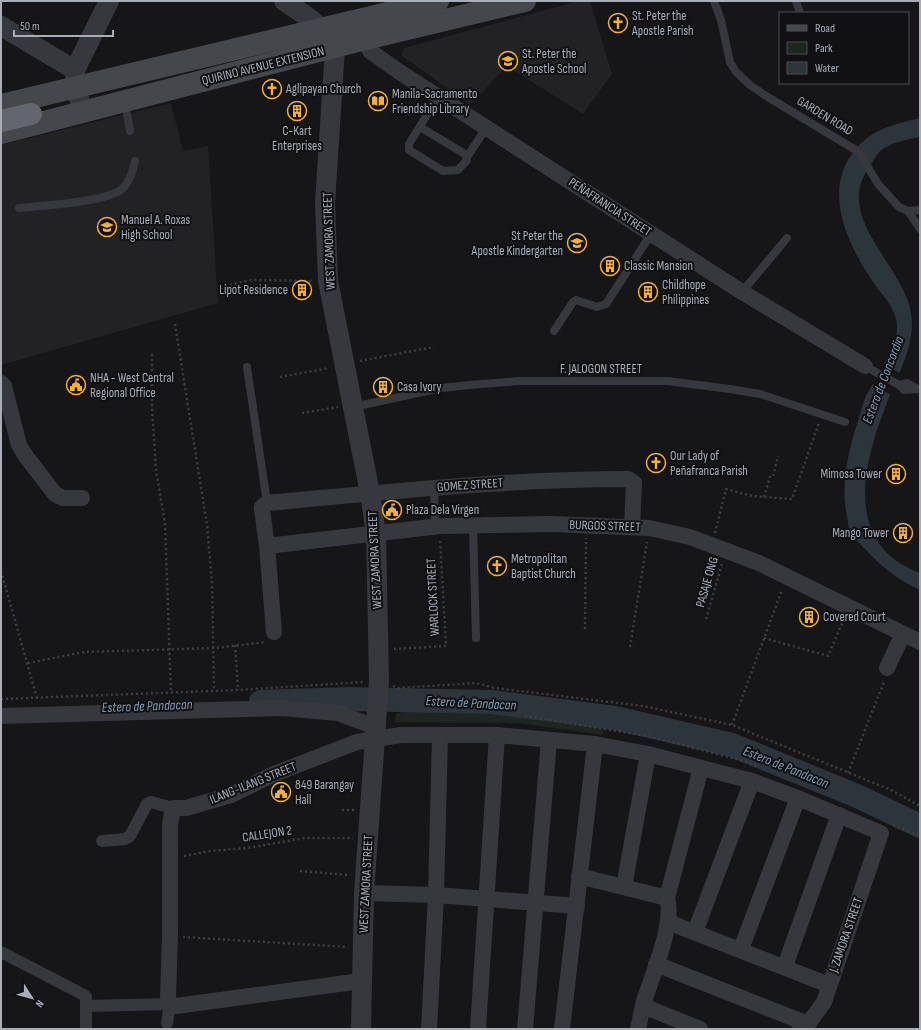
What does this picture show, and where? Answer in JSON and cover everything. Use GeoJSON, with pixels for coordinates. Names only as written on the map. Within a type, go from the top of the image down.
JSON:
{"type":"FeatureCollection","features":[{"type":"Feature","properties":{"kind":"highway"},"geometry":{"type":"LineString","coordinates":[[1,121],[31,114]]}},
{"type":"Feature","properties":{"kind":"main road","name":"QUIRINO AVENUE EXTENSION"},"geometry":{"type":"LineString","coordinates":[[1,105],[75,79],[323,29],[438,1]]}},
{"type":"Feature","properties":{"kind":"main road","name":"QUIRINO AVENUE EXTENSION"},"geometry":{"type":"LineString","coordinates":[[1,133],[335,48],[365,39],[525,1]]}},
{"type":"Feature","properties":{"kind":"street"},"geometry":{"type":"LineString","coordinates":[[83,112],[75,79],[109,1]]}},
{"type":"Feature","properties":{"kind":"street"},"geometry":{"type":"LineString","coordinates":[[284,1],[307,16],[323,29],[335,48]]}},
{"type":"Feature","properties":{"kind":"street"},"geometry":{"type":"LineString","coordinates":[[1,26],[75,79]]}},
{"type":"Feature","properties":{"kind":"street","name":"PEÑAFRANCIA STREET"},"geometry":{"type":"LineString","coordinates":[[365,39],[370,51],[438,97],[742,292],[868,367]]}},
{"type":"Feature","properties":{"kind":"street","name":"WEST ZAMORA STREET"},"geometry":{"type":"LineString","coordinates":[[335,48],[325,203],[328,281],[370,493],[376,534],[378,683],[365,884],[360,1029]]}},
{"type":"Feature","properties":{"kind":"street"},"geometry":{"type":"LineString","coordinates":[[1,383],[4,386],[19,445],[25,455],[55,494],[63,498],[82,498]]}},
{"type":"Feature","properties":{"kind":"street","name":"GOMEZ STREET"},"geometry":{"type":"LineString","coordinates":[[265,505],[370,493],[434,488],[571,479],[628,479],[634,483],[632,527]]}},
{"type":"Feature","properties":{"kind":"street"},"geometry":{"type":"LineString","coordinates":[[265,505],[274,632]]}},
{"type":"Feature","properties":{"kind":"street","name":"BURGOS STREET"},"geometry":{"type":"LineString","coordinates":[[267,546],[437,526],[586,526],[649,528],[690,537],[759,563],[920,642]]}},
{"type":"Feature","properties":{"kind":"street"},"geometry":{"type":"LineString","coordinates":[[887,668],[903,634]]}},
{"type":"Feature","properties":{"kind":"street"},"geometry":{"type":"LineString","coordinates":[[1,716],[282,708],[338,713],[375,729]]}},
{"type":"Feature","properties":{"kind":"street","name":"ILANG-ILANG STREET"},"geometry":{"type":"LineString","coordinates":[[102,841],[125,839],[130,836],[147,804],[151,802],[172,808],[186,808],[231,795],[274,774],[357,742],[375,729],[401,735],[497,735],[595,744],[648,754],[752,782],[840,815],[888,829]]}},
{"type":"Feature","properties":{"kind":"street"},"geometry":{"type":"LineString","coordinates":[[429,1029],[436,895],[440,735]]}},
{"type":"Feature","properties":{"kind":"street"},"geometry":{"type":"LineString","coordinates":[[478,1029],[497,735]]}},
{"type":"Feature","properties":{"kind":"street"},"geometry":{"type":"LineString","coordinates":[[525,1029],[534,902],[549,740]]}},
{"type":"Feature","properties":{"kind":"street"},"geometry":{"type":"LineString","coordinates":[[562,1029],[595,744]]}},
{"type":"Feature","properties":{"kind":"street"},"geometry":{"type":"LineString","coordinates":[[624,887],[648,754]]}},
{"type":"Feature","properties":{"kind":"street"},"geometry":{"type":"LineString","coordinates":[[638,1029],[642,1006],[668,922],[669,905],[667,898],[701,768]]}},
{"type":"Feature","properties":{"kind":"street"},"geometry":{"type":"LineString","coordinates":[[695,932],[752,782]]}},
{"type":"Feature","properties":{"kind":"street"},"geometry":{"type":"LineString","coordinates":[[741,949],[798,798]]}},
{"type":"Feature","properties":{"kind":"street"},"geometry":{"type":"LineString","coordinates":[[167,1023],[170,1004],[168,998],[172,808]]}},
{"type":"Feature","properties":{"kind":"street"},"geometry":{"type":"LineString","coordinates":[[785,966],[840,815]]}},
{"type":"Feature","properties":{"kind":"street","name":"J. ZAMORA STREET"},"geometry":{"type":"LineString","coordinates":[[804,1026],[824,1002],[829,985],[888,829]]}},
{"type":"Feature","properties":{"kind":"street"},"geometry":{"type":"LineString","coordinates":[[579,876],[667,898]]}},
{"type":"Feature","properties":{"kind":"street"},"geometry":{"type":"LineString","coordinates":[[365,884],[436,895],[577,906]]}},
{"type":"Feature","properties":{"kind":"street"},"geometry":{"type":"LineString","coordinates":[[668,922],[785,966],[829,985]]}},
{"type":"Feature","properties":{"kind":"street"},"geometry":{"type":"LineString","coordinates":[[1,952],[84,995],[86,1006],[86,1029]]}},
{"type":"Feature","properties":{"kind":"street"},"geometry":{"type":"LineString","coordinates":[[656,964],[804,1026]]}},
{"type":"Feature","properties":{"kind":"street"},"geometry":{"type":"LineString","coordinates":[[86,1006],[170,1004],[176,1006],[361,981]]}},
{"type":"Feature","properties":{"kind":"street"},"geometry":{"type":"LineString","coordinates":[[642,1006],[700,1029]]}},
{"type":"Feature","properties":{"kind":"lane","name":"GARDEN ROAD"},"geometry":{"type":"LineString","coordinates":[[714,1],[721,20],[730,62],[736,72],[750,85],[766,96],[855,148],[859,152],[878,184],[893,203],[908,211]]}},
{"type":"Feature","properties":{"kind":"lane"},"geometry":{"type":"LineString","coordinates":[[796,1],[800,12]]}},
{"type":"Feature","properties":{"kind":"lane"},"geometry":{"type":"LineString","coordinates":[[438,97],[409,144],[409,150],[443,171],[458,170],[467,160],[467,157],[487,128]]}},
{"type":"Feature","properties":{"kind":"lane"},"geometry":{"type":"LineString","coordinates":[[125,102],[130,131]]}},
{"type":"Feature","properties":{"kind":"lane"},"geometry":{"type":"LineString","coordinates":[[420,127],[467,157]]}},
{"type":"Feature","properties":{"kind":"lane"},"geometry":{"type":"LineString","coordinates":[[19,208],[108,196],[122,189],[129,181],[135,161]]}},
{"type":"Feature","properties":{"kind":"lane"},"geometry":{"type":"LineString","coordinates":[[920,210],[908,211],[920,229]]}},
{"type":"Feature","properties":{"kind":"lane"},"geometry":{"type":"LineString","coordinates":[[554,331],[573,302],[576,300],[597,307],[606,304],[651,234]]}},
{"type":"Feature","properties":{"kind":"lane"},"geometry":{"type":"LineString","coordinates":[[742,292],[787,238]]}},
{"type":"Feature","properties":{"kind":"lane"},"geometry":{"type":"LineString","coordinates":[[247,367],[265,505]]}},
{"type":"Feature","properties":{"kind":"lane"},"geometry":{"type":"LineString","coordinates":[[868,367],[904,390],[909,391],[919,389]]}},
{"type":"Feature","properties":{"kind":"lane","name":"F. JALOGON STREET"},"geometry":{"type":"LineString","coordinates":[[353,405],[470,384],[518,381],[667,381],[730,388],[760,394],[846,422]]}},
{"type":"Feature","properties":{"kind":"lane"},"geometry":{"type":"LineString","coordinates":[[434,488],[437,526]]}},
{"type":"Feature","properties":{"kind":"lane"},"geometry":{"type":"LineString","coordinates":[[474,525],[476,638]]}},
{"type":"Feature","properties":{"kind":"path"},"geometry":{"type":"LineString","coordinates":[[225,286],[251,280],[328,281]]}},
{"type":"Feature","properties":{"kind":"path"},"geometry":{"type":"LineString","coordinates":[[175,324],[207,525],[212,583],[215,648],[214,691]]}},
{"type":"Feature","properties":{"kind":"path"},"geometry":{"type":"LineString","coordinates":[[152,354],[152,408],[156,470],[165,524],[171,693]]}},
{"type":"Feature","properties":{"kind":"path"},"geometry":{"type":"LineString","coordinates":[[302,413],[353,405]]}},
{"type":"Feature","properties":{"kind":"path"},"geometry":{"type":"LineString","coordinates":[[778,456],[773,477],[770,477],[764,497],[792,499],[822,414]]}},
{"type":"Feature","properties":{"kind":"path","name":"PASAJE ONG"},"geometry":{"type":"LineString","coordinates":[[706,619],[719,548],[726,489],[764,497]]}},
{"type":"Feature","properties":{"kind":"path","name":"WARLOCK STREET"},"geometry":{"type":"LineString","coordinates":[[378,650],[446,646],[437,526]]}},
{"type":"Feature","properties":{"kind":"path"},"geometry":{"type":"LineString","coordinates":[[585,629],[586,526]]}},
{"type":"Feature","properties":{"kind":"path"},"geometry":{"type":"LineString","coordinates":[[630,647],[649,528]]}},
{"type":"Feature","properties":{"kind":"path"},"geometry":{"type":"LineString","coordinates":[[1,572],[28,662],[37,698]]}},
{"type":"Feature","properties":{"kind":"path"},"geometry":{"type":"LineString","coordinates":[[732,725],[787,576]]}},
{"type":"Feature","properties":{"kind":"path"},"geometry":{"type":"LineString","coordinates":[[764,638],[828,656],[849,607]]}},
{"type":"Feature","properties":{"kind":"path"},"geometry":{"type":"LineString","coordinates":[[28,662],[84,652],[215,648],[274,642],[274,632]]}},
{"type":"Feature","properties":{"kind":"path"},"geometry":{"type":"LineString","coordinates":[[235,645],[238,690]]}},
{"type":"Feature","properties":{"kind":"path"},"geometry":{"type":"LineString","coordinates":[[848,773],[885,678],[887,668]]}},
{"type":"Feature","properties":{"kind":"path"},"geometry":{"type":"LineString","coordinates":[[1,699],[171,693],[378,683],[398,688],[476,683],[495,688],[643,706],[732,725],[892,790],[920,806]]}},
{"type":"Feature","properties":{"kind":"path"},"geometry":{"type":"LineString","coordinates":[[888,829],[920,836]]}},
{"type":"Feature","properties":{"kind":"path","name":"CALLEJON 2"},"geometry":{"type":"LineString","coordinates":[[170,858],[210,851],[247,848],[305,838],[368,839]]}},
{"type":"Feature","properties":{"kind":"path"},"geometry":{"type":"LineString","coordinates":[[300,871],[365,884]]}},
{"type":"Feature","properties":{"kind":"path"},"geometry":{"type":"LineString","coordinates":[[170,936],[362,948]]}},
{"type":"Feature","properties":{"kind":"shaded area","name":"St. Peter the Apostle School"},"geometry":{"type":"Polygon","coordinates":[[[579,1],[590,1],[612,74],[583,114],[507,66],[470,105],[401,55],[404,48],[579,1]]]}},
{"type":"Feature","properties":{"kind":"shaded area","name":"Manuel A. Roxas High School"},"geometry":{"type":"Polygon","coordinates":[[[171,103],[183,151],[208,146],[218,303],[1,365],[1,145],[171,103]]]}},
{"type":"Feature","properties":{"kind":"green space"},"geometry":{"type":"Polygon","coordinates":[[[443,709],[559,717],[601,727],[604,735],[517,723],[395,722],[396,713],[443,709]]]}},
{"type":"Feature","properties":{"kind":"water","name":"Estero de Concordia"},"geometry":{"type":"Polygon","coordinates":[[[920,118],[920,137],[894,144],[884,148],[877,154],[860,186],[860,206],[866,226],[876,246],[901,285],[909,305],[912,325],[906,357],[885,408],[870,455],[866,479],[865,502],[869,524],[879,544],[896,560],[920,573],[920,590],[896,577],[882,566],[853,537],[848,526],[845,484],[850,448],[865,398],[884,364],[896,337],[897,322],[892,309],[862,265],[853,247],[845,228],[840,209],[839,190],[843,172],[852,154],[867,138],[879,131],[899,123],[920,118]]]}},
{"type":"Feature","properties":{"kind":"pier"},"geometry":{"type":"Polygon","coordinates":[[[881,362],[901,374],[891,395],[871,383],[881,362]]]}},
{"type":"Feature","properties":{"kind":"waterway","name":"Estero de Pandacan"},"geometry":{"type":"LineString","coordinates":[[261,702],[350,699],[491,702],[615,718],[732,745],[857,796],[920,826]]}},
{"type":"Feature","properties":{"kind":"place","name":"St. Peter the Apostle Parish"},"geometry":{"type":"Point","coordinates":[618,23]}},
{"type":"Feature","properties":{"kind":"place","name":"St. Peter the Apostle School"},"geometry":{"type":"Point","coordinates":[508,61]}},
{"type":"Feature","properties":{"kind":"place","name":"Aglipayan Church"},"geometry":{"type":"Point","coordinates":[272,89]}},
{"type":"Feature","properties":{"kind":"place","name":"Manila-Sacramento Friendship Library"},"geometry":{"type":"Point","coordinates":[378,101]}},
{"type":"Feature","properties":{"kind":"place","name":"C-Kart Enterprises"},"geometry":{"type":"Point","coordinates":[297,111]}},
{"type":"Feature","properties":{"kind":"place","name":"Manuel A. Roxas High School"},"geometry":{"type":"Point","coordinates":[107,227]}},
{"type":"Feature","properties":{"kind":"place","name":"St Peter the Apostle Kindergarten"},"geometry":{"type":"Point","coordinates":[577,243]}},
{"type":"Feature","properties":{"kind":"place","name":"Classic Mansion"},"geometry":{"type":"Point","coordinates":[610,266]}},
{"type":"Feature","properties":{"kind":"place","name":"Lipot Residence"},"geometry":{"type":"Point","coordinates":[302,290]}},
{"type":"Feature","properties":{"kind":"place","name":"Childhope Philippines"},"geometry":{"type":"Point","coordinates":[648,292]}},
{"type":"Feature","properties":{"kind":"place","name":"NHA - West Central Regional Office"},"geometry":{"type":"Point","coordinates":[76,385]}},
{"type":"Feature","properties":{"kind":"place","name":"Casa Ivory"},"geometry":{"type":"Point","coordinates":[383,387]}},
{"type":"Feature","properties":{"kind":"place","name":"Our Lady of Peñafranca Parish"},"geometry":{"type":"Point","coordinates":[656,463]}},
{"type":"Feature","properties":{"kind":"place","name":"Mimosa Tower"},"geometry":{"type":"Point","coordinates":[896,474]}},
{"type":"Feature","properties":{"kind":"place","name":"Plaza Dela Virgen"},"geometry":{"type":"Point","coordinates":[392,510]}},
{"type":"Feature","properties":{"kind":"place","name":"Mango Tower"},"geometry":{"type":"Point","coordinates":[903,533]}},
{"type":"Feature","properties":{"kind":"place","name":"Metropolitan Baptist Church"},"geometry":{"type":"Point","coordinates":[497,566]}},
{"type":"Feature","properties":{"kind":"place","name":"Covered Court"},"geometry":{"type":"Point","coordinates":[809,617]}},
{"type":"Feature","properties":{"kind":"place","name":"849 Barangay Hall"},"geometry":{"type":"Point","coordinates":[281,792]}}]}
